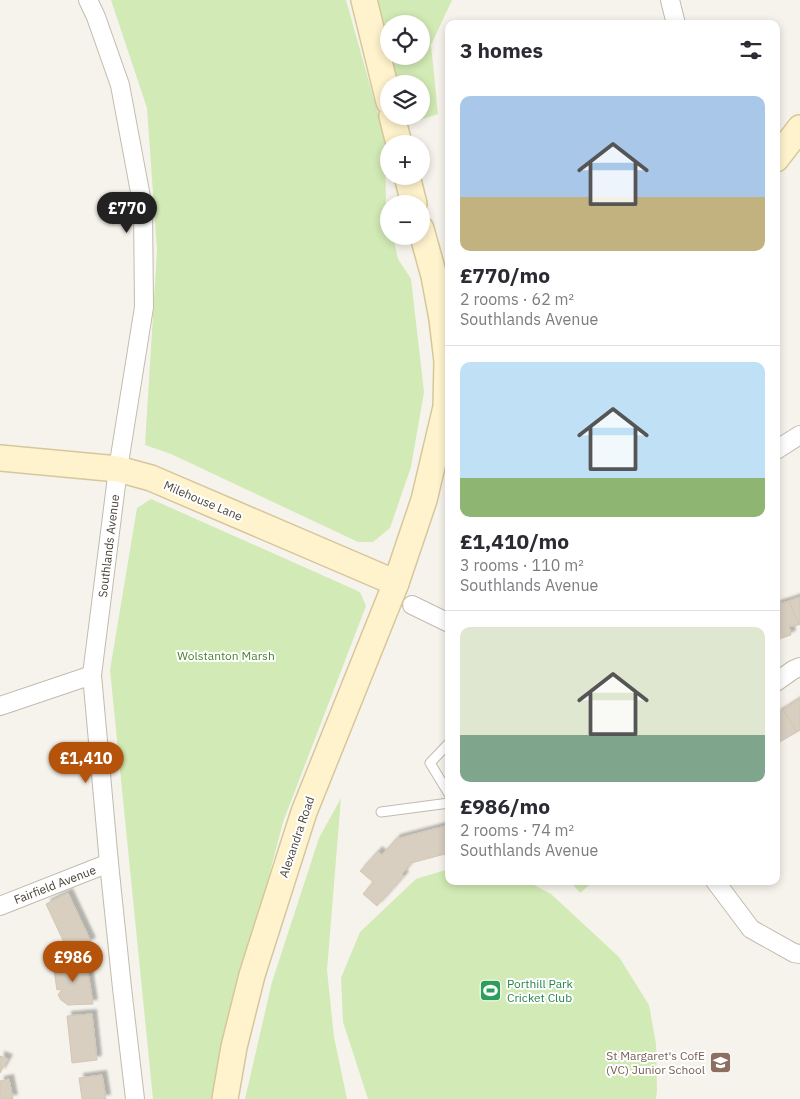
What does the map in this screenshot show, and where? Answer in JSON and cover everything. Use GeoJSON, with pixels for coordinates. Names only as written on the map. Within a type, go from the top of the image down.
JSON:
{"type":"FeatureCollection","features":[{"type":"Feature","properties":{"kind":"main road"},"geometry":{"type":"LineString","coordinates":[[364,0],[382,75]]}},
{"type":"Feature","properties":{"kind":"main road"},"geometry":{"type":"LineString","coordinates":[[780,154],[800,128]]}},
{"type":"Feature","properties":{"kind":"main road","name":"Alexandra Road"},"geometry":{"type":"LineString","coordinates":[[426,245],[434,276],[445,344]]}},
{"type":"Feature","properties":{"kind":"main road","name":"Alexandra Road"},"geometry":{"type":"LineString","coordinates":[[225,1099],[234,1047],[252,975],[304,812],[396,583],[424,500],[445,418]]}},
{"type":"Feature","properties":{"kind":"main road","name":"Milehouse Lane"},"geometry":{"type":"LineString","coordinates":[[0,458],[118,469],[151,478],[396,583]]}},
{"type":"Feature","properties":{"kind":"street","name":"Southlands Avenue"},"geometry":{"type":"LineString","coordinates":[[88,0],[96,17],[120,86],[143,208],[144,307],[118,469],[92,675],[109,863],[135,1099]]}},
{"type":"Feature","properties":{"kind":"street"},"geometry":{"type":"LineString","coordinates":[[670,0],[675,20]]}},
{"type":"Feature","properties":{"kind":"street"},"geometry":{"type":"LineString","coordinates":[[780,448],[800,435]]}},
{"type":"Feature","properties":{"kind":"street"},"geometry":{"type":"LineString","coordinates":[[412,605],[445,620]]}},
{"type":"Feature","properties":{"kind":"street"},"geometry":{"type":"LineString","coordinates":[[780,679],[792,670],[800,667]]}},
{"type":"Feature","properties":{"kind":"street"},"geometry":{"type":"LineString","coordinates":[[0,706],[92,675]]}},
{"type":"Feature","properties":{"kind":"street","name":"Fairfield Avenue"},"geometry":{"type":"LineString","coordinates":[[0,906],[109,863]]}},
{"type":"Feature","properties":{"kind":"street"},"geometry":{"type":"LineString","coordinates":[[718,885],[751,929],[794,953],[800,954]]}},
{"type":"Feature","properties":{"kind":"lane"},"geometry":{"type":"LineString","coordinates":[[445,747],[430,763],[445,787]]}},
{"type":"Feature","properties":{"kind":"lane"},"geometry":{"type":"LineString","coordinates":[[381,812],[445,804]]}},
{"type":"Feature","properties":{"kind":"green space"},"geometry":{"type":"Polygon","coordinates":[[[111,0],[346,0],[384,135],[380,135],[380,185],[386,185],[386,195],[380,195],[380,245],[395,245],[398,259],[411,279],[424,392],[411,467],[390,528],[373,542],[358,542],[171,454],[145,445],[157,250],[147,108],[111,0]]]}},
{"type":"Feature","properties":{"kind":"green space"},"geometry":{"type":"Polygon","coordinates":[[[375,0],[452,0],[431,45],[438,114],[430,117],[430,75],[395,75],[392,65],[430,65],[430,15],[380,15],[380,19],[375,0]]]}},
{"type":"Feature","properties":{"kind":"green space","name":"Wolstanton Marsh"},"geometry":{"type":"Polygon","coordinates":[[[151,499],[360,592],[366,606],[283,822],[211,1099],[153,1099],[110,670],[137,508],[151,499]]]}},
{"type":"Feature","properties":{"kind":"green space"},"geometry":{"type":"Polygon","coordinates":[[[341,798],[327,970],[334,1037],[347,1099],[245,1099],[272,982],[319,838],[341,798]]]}},
{"type":"Feature","properties":{"kind":"green space","name":"Porthill Park Cricket Club"},"geometry":{"type":"Polygon","coordinates":[[[445,870],[445,885],[534,885],[551,894],[619,957],[649,1005],[656,1044],[656,1099],[368,1099],[343,1022],[341,978],[360,932],[416,879],[445,870]]]}},
{"type":"Feature","properties":{"kind":"green space"},"geometry":{"type":"Polygon","coordinates":[[[573,885],[589,885],[580,893],[573,885]]]}},
{"type":"Feature","properties":{"kind":"building"},"geometry":{"type":"Polygon","coordinates":[[[800,597],[800,624],[799,625],[789,601],[800,597]]]}},
{"type":"Feature","properties":{"kind":"building"},"geometry":{"type":"Polygon","coordinates":[[[789,601],[799,625],[789,626],[791,635],[780,639],[780,604],[789,601]]]}},
{"type":"Feature","properties":{"kind":"building"},"geometry":{"type":"Polygon","coordinates":[[[800,699],[800,730],[797,732],[783,710],[800,699]]]}},
{"type":"Feature","properties":{"kind":"building"},"geometry":{"type":"Polygon","coordinates":[[[783,710],[797,732],[780,742],[780,712],[783,710]]]}},
{"type":"Feature","properties":{"kind":"building"},"geometry":{"type":"Polygon","coordinates":[[[445,826],[445,854],[411,863],[402,874],[404,876],[377,906],[363,894],[373,882],[360,871],[378,851],[382,855],[396,839],[445,826]]]}},
{"type":"Feature","properties":{"kind":"building"},"geometry":{"type":"Polygon","coordinates":[[[68,893],[91,942],[69,953],[46,904],[68,893]]]}},
{"type":"Feature","properties":{"kind":"building"},"geometry":{"type":"Polygon","coordinates":[[[86,960],[93,1004],[68,1005],[58,995],[62,989],[57,990],[53,964],[86,960]]]}},
{"type":"Feature","properties":{"kind":"building"},"geometry":{"type":"Polygon","coordinates":[[[92,1014],[97,1060],[72,1063],[67,1016],[92,1014]]]}},
{"type":"Feature","properties":{"kind":"building"},"geometry":{"type":"Polygon","coordinates":[[[0,1056],[8,1059],[0,1073],[0,1056]]]}},
{"type":"Feature","properties":{"kind":"building"},"geometry":{"type":"Polygon","coordinates":[[[102,1075],[106,1099],[82,1099],[79,1078],[102,1075]]]}},
{"type":"Feature","properties":{"kind":"building"},"geometry":{"type":"Polygon","coordinates":[[[9,1079],[13,1099],[0,1099],[0,1081],[9,1079]]]}},
{"type":"Feature","properties":{"kind":"place","name":"Porthill Park Cricket Club"},"geometry":{"type":"Point","coordinates":[491,991]}},
{"type":"Feature","properties":{"kind":"place","name":"St Margaret's CofE (VC) Junior School"},"geometry":{"type":"Point","coordinates":[721,1063]}}]}
